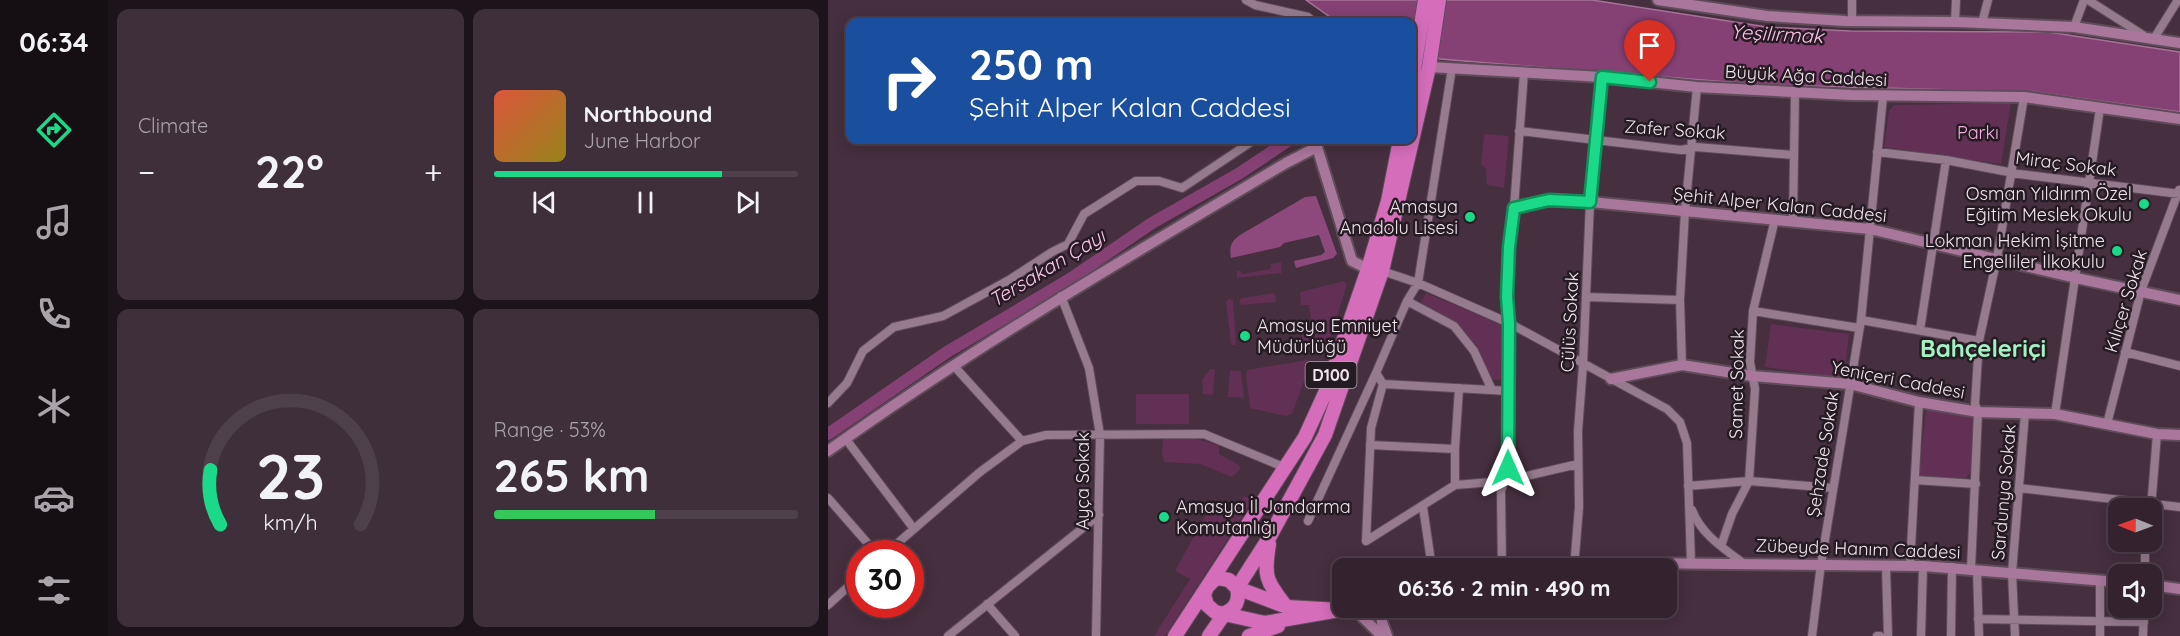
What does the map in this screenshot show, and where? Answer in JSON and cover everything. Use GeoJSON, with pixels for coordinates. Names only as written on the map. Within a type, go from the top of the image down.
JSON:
{"type":"FeatureCollection","features":[{"type":"Feature","properties":{"kind":"highway","name":"D100"},"geometry":{"type":"LineString","coordinates":[[1416,76],[1425,61],[1425,0]]}},
{"type":"Feature","properties":{"kind":"highway","name":"D100"},"geometry":{"type":"LineString","coordinates":[[1416,99],[1439,0]]}},
{"type":"Feature","properties":{"kind":"highway","name":"D100"},"geometry":{"type":"LineString","coordinates":[[1175,636],[1286,468],[1305,437],[1326,392],[1375,270],[1399,144]]}},
{"type":"Feature","properties":{"kind":"highway","name":"D100"},"geometry":{"type":"LineString","coordinates":[[1209,636],[1225,613],[1236,605],[1237,588],[1269,538],[1325,435],[1375,270],[1405,144]]}},
{"type":"Feature","properties":{"kind":"highway"},"geometry":{"type":"LineString","coordinates":[[1269,538],[1266,567],[1269,585],[1287,607]]}},
{"type":"Feature","properties":{"kind":"highway"},"geometry":{"type":"LineString","coordinates":[[1332,608],[1287,607],[1237,588],[1224,578],[1213,580],[1204,595],[1207,605],[1215,612],[1265,622],[1332,611]]}},
{"type":"Feature","properties":{"kind":"highway"},"geometry":{"type":"LineString","coordinates":[[1249,636],[1259,631],[1332,612]]}},
{"type":"Feature","properties":{"kind":"street"},"geometry":{"type":"LineString","coordinates":[[1246,0],[1255,5],[1309,18]]}},
{"type":"Feature","properties":{"kind":"street"},"geometry":{"type":"LineString","coordinates":[[1658,0],[1700,3],[1767,16],[2074,27],[2180,43]]}},
{"type":"Feature","properties":{"kind":"street"},"geometry":{"type":"LineString","coordinates":[[1852,0],[1852,20]]}},
{"type":"Feature","properties":{"kind":"street"},"geometry":{"type":"LineString","coordinates":[[1955,22],[1956,0]]}},
{"type":"Feature","properties":{"kind":"street"},"geometry":{"type":"LineString","coordinates":[[1982,23],[1988,0]]}},
{"type":"Feature","properties":{"kind":"street"},"geometry":{"type":"LineString","coordinates":[[2074,27],[2086,0],[2151,40]]}},
{"type":"Feature","properties":{"kind":"street"},"geometry":{"type":"LineString","coordinates":[[2151,40],[2178,0]]}},
{"type":"Feature","properties":{"kind":"street","name":"Büyük Ağa Caddesi"},"geometry":{"type":"LineString","coordinates":[[1425,61],[1452,68],[1602,77],[1697,87],[1883,97],[2025,97],[2180,119]]}},
{"type":"Feature","properties":{"kind":"street"},"geometry":{"type":"LineString","coordinates":[[1308,520],[1407,301],[1418,284],[1452,68]]}},
{"type":"Feature","properties":{"kind":"street"},"geometry":{"type":"LineString","coordinates":[[1502,558],[1502,491],[1508,468],[1508,267],[1524,72]]}},
{"type":"Feature","properties":{"kind":"street","name":"Cülüs Sokak"},"geometry":{"type":"LineString","coordinates":[[1575,558],[1579,507],[1578,431],[1590,202],[1602,77]]}},
{"type":"Feature","properties":{"kind":"street"},"geometry":{"type":"LineString","coordinates":[[1682,364],[1680,300],[1685,211],[1697,87]]}},
{"type":"Feature","properties":{"kind":"street"},"geometry":{"type":"LineString","coordinates":[[1793,221],[1795,92]]}},
{"type":"Feature","properties":{"kind":"street","name":"Şehzade Sokak"},"geometry":{"type":"LineString","coordinates":[[1812,636],[1821,564],[1860,324],[1883,97]]}},
{"type":"Feature","properties":{"kind":"street"},"geometry":{"type":"LineString","coordinates":[[1979,636],[1974,569],[1978,412],[1975,404],[1979,341],[2025,97]]}},
{"type":"Feature","properties":{"kind":"street"},"geometry":{"type":"LineString","coordinates":[[2055,414],[2091,182],[2100,108]]}},
{"type":"Feature","properties":{"kind":"street","name":"Zafer Sokak"},"geometry":{"type":"LineString","coordinates":[[1519,131],[1596,138],[1681,150],[1696,147],[1793,155]]}},
{"type":"Feature","properties":{"kind":"street"},"geometry":{"type":"LineString","coordinates":[[828,402],[847,383],[863,351],[894,327],[943,316],[1009,280],[1068,244],[1084,214],[1136,181],[1159,181],[1182,188],[1248,144]]}},
{"type":"Feature","properties":{"kind":"street"},"geometry":{"type":"LineString","coordinates":[[828,451],[1061,296],[1286,163],[1314,144]]}},
{"type":"Feature","properties":{"kind":"street"},"geometry":{"type":"LineString","coordinates":[[1315,144],[1352,261],[1418,284],[1509,323],[1667,409],[1680,422],[1686,442],[1691,563]]}},
{"type":"Feature","properties":{"kind":"street","name":"Miraç Sokak"},"geometry":{"type":"LineString","coordinates":[[1877,152],[1946,160],[2012,172],[2179,192]]}},
{"type":"Feature","properties":{"kind":"street"},"geometry":{"type":"LineString","coordinates":[[1920,330],[1946,160]]}},
{"type":"Feature","properties":{"kind":"street","name":"Kılıçer Sokak"},"geometry":{"type":"LineString","coordinates":[[2107,424],[2141,291],[2179,192]]}},
{"type":"Feature","properties":{"kind":"street","name":"Şehit Alper Kalan Caddesi"},"geometry":{"type":"LineString","coordinates":[[1514,208],[1549,200],[1590,202],[1870,229],[2180,300]]}},
{"type":"Feature","properties":{"kind":"street","name":"Samet Sokak"},"geometry":{"type":"LineString","coordinates":[[1721,546],[1732,514],[1749,481],[1755,389],[1750,362],[1754,311],[1775,219]]}},
{"type":"Feature","properties":{"kind":"street","name":"Ayça Sokak"},"geometry":{"type":"LineString","coordinates":[[1061,296],[1089,368],[1100,435],[1096,636]]}},
{"type":"Feature","properties":{"kind":"street"},"geometry":{"type":"LineString","coordinates":[[1586,297],[1680,300]]}},
{"type":"Feature","properties":{"kind":"street"},"geometry":{"type":"LineString","coordinates":[[1407,301],[1454,326],[1474,351],[1492,390]]}},
{"type":"Feature","properties":{"kind":"street"},"geometry":{"type":"LineString","coordinates":[[1754,311],[1920,330],[1979,341]]}},
{"type":"Feature","properties":{"kind":"street"},"geometry":{"type":"LineString","coordinates":[[2126,352],[2180,366]]}},
{"type":"Feature","properties":{"kind":"street","name":"Yeniçeri Caddesi"},"geometry":{"type":"LineString","coordinates":[[1611,379],[1682,364],[1752,376],[1850,384],[1919,402],[1978,412],[2055,414],[2157,434],[2180,435]]}},
{"type":"Feature","properties":{"kind":"street"},"geometry":{"type":"LineString","coordinates":[[954,366],[1022,441]]}},
{"type":"Feature","properties":{"kind":"street"},"geometry":{"type":"LineString","coordinates":[[1376,372],[1383,384],[1371,428],[1366,541],[1455,485],[1505,481],[1578,464]]}},
{"type":"Feature","properties":{"kind":"street"},"geometry":{"type":"LineString","coordinates":[[1383,384],[1509,391]]}},
{"type":"Feature","properties":{"kind":"street"},"geometry":{"type":"LineString","coordinates":[[1455,485],[1455,449],[1460,388]]}},
{"type":"Feature","properties":{"kind":"street"},"geometry":{"type":"LineString","coordinates":[[1910,566],[1919,402]]}},
{"type":"Feature","properties":{"kind":"street","name":"Sardunya Sokak"},"geometry":{"type":"LineString","coordinates":[[2015,636],[2012,573],[2025,412]]}},
{"type":"Feature","properties":{"kind":"street"},"geometry":{"type":"LineString","coordinates":[[901,540],[980,472],[1022,441],[1046,435],[1204,434],[1286,468]]}},
{"type":"Feature","properties":{"kind":"street"},"geometry":{"type":"LineString","coordinates":[[2151,498],[2157,434]]}},
{"type":"Feature","properties":{"kind":"street"},"geometry":{"type":"LineString","coordinates":[[845,438],[914,529]]}},
{"type":"Feature","properties":{"kind":"street"},"geometry":{"type":"LineString","coordinates":[[1370,445],[1455,449]]}},
{"type":"Feature","properties":{"kind":"street"},"geometry":{"type":"LineString","coordinates":[[1915,480],[1977,484]]}},
{"type":"Feature","properties":{"kind":"street"},"geometry":{"type":"LineString","coordinates":[[1688,486],[1749,481],[1833,488]]}},
{"type":"Feature","properties":{"kind":"street"},"geometry":{"type":"LineString","coordinates":[[2019,488],[2108,500]]}},
{"type":"Feature","properties":{"kind":"street"},"geometry":{"type":"LineString","coordinates":[[828,498],[865,540]]}},
{"type":"Feature","properties":{"kind":"street"},"geometry":{"type":"LineString","coordinates":[[1689,503],[1696,520],[1710,537],[1743,563]]}},
{"type":"Feature","properties":{"kind":"street"},"geometry":{"type":"LineString","coordinates":[[2162,506],[2180,507]]}},
{"type":"Feature","properties":{"kind":"street"},"geometry":{"type":"LineString","coordinates":[[1423,507],[1431,558]]}},
{"type":"Feature","properties":{"kind":"street"},"geometry":{"type":"LineString","coordinates":[[948,636],[1099,515]]}},
{"type":"Feature","properties":{"kind":"street","name":"Zübeyde Hanım Caddesi"},"geometry":{"type":"LineString","coordinates":[[1677,563],[1952,567],[2108,581]]}},
{"type":"Feature","properties":{"kind":"street"},"geometry":{"type":"LineString","coordinates":[[1886,566],[1888,636]]}},
{"type":"Feature","properties":{"kind":"street"},"geometry":{"type":"LineString","coordinates":[[1921,636],[1923,566]]}},
{"type":"Feature","properties":{"kind":"street"},"geometry":{"type":"LineString","coordinates":[[1951,636],[1952,567]]}},
{"type":"Feature","properties":{"kind":"street"},"geometry":{"type":"LineString","coordinates":[[2100,580],[2100,636]]}},
{"type":"Feature","properties":{"kind":"street"},"geometry":{"type":"LineString","coordinates":[[2162,587],[2180,589]]}},
{"type":"Feature","properties":{"kind":"street"},"geometry":{"type":"LineString","coordinates":[[828,605],[846,589]]}},
{"type":"Feature","properties":{"kind":"street"},"geometry":{"type":"LineString","coordinates":[[987,604],[1015,636]]}},
{"type":"Feature","properties":{"kind":"street"},"geometry":{"type":"LineString","coordinates":[[1360,618],[1382,636]]}},
{"type":"Feature","properties":{"kind":"street"},"geometry":{"type":"LineString","coordinates":[[1381,618],[1387,636]]}},
{"type":"Feature","properties":{"kind":"street"},"geometry":{"type":"LineString","coordinates":[[2143,636],[2144,618]]}},
{"type":"Feature","properties":{"kind":"street"},"geometry":{"type":"LineString","coordinates":[[1978,619],[2144,622]]}},
{"type":"Feature","properties":{"kind":"green space","name":"Parkı"},"geometry":{"type":"Polygon","coordinates":[[[2011,103],[2001,164],[1884,147],[1889,111],[1894,105],[2011,103]]]}},
{"type":"Feature","properties":{"kind":"green space"},"geometry":{"type":"Polygon","coordinates":[[[1484,134],[1509,136],[1504,188],[1487,185],[1486,169],[1481,164],[1484,134]]]}},
{"type":"Feature","properties":{"kind":"green space"},"geometry":{"type":"Polygon","coordinates":[[[1281,262],[1282,273],[1237,278],[1237,271],[1241,271],[1242,274],[1270,269],[1271,264],[1281,262]]]}},
{"type":"Feature","properties":{"kind":"green space"},"geometry":{"type":"Polygon","coordinates":[[[1344,281],[1347,285],[1326,350],[1306,350],[1303,347],[1301,329],[1312,327],[1309,305],[1301,305],[1300,292],[1344,281]]]}},
{"type":"Feature","properties":{"kind":"green space"},"geometry":{"type":"Polygon","coordinates":[[[1275,293],[1276,302],[1242,305],[1239,302],[1241,298],[1275,293]]]}},
{"type":"Feature","properties":{"kind":"green space"},"geometry":{"type":"Polygon","coordinates":[[[1426,293],[1504,326],[1503,376],[1500,380],[1490,379],[1478,349],[1460,326],[1421,302],[1426,293]]]}},
{"type":"Feature","properties":{"kind":"green space"},"geometry":{"type":"Polygon","coordinates":[[[1230,298],[1233,301],[1235,345],[1231,345],[1226,302],[1230,298]]]}},
{"type":"Feature","properties":{"kind":"green space"},"geometry":{"type":"Polygon","coordinates":[[[1771,324],[1849,334],[1844,378],[1765,367],[1771,324]]]}},
{"type":"Feature","properties":{"kind":"green space"},"geometry":{"type":"Polygon","coordinates":[[[1307,360],[1311,362],[1292,414],[1286,416],[1250,408],[1247,370],[1307,360]]]}},
{"type":"Feature","properties":{"kind":"green space"},"geometry":{"type":"Polygon","coordinates":[[[1210,369],[1215,369],[1213,395],[1203,394],[1202,380],[1210,369]]]}},
{"type":"Feature","properties":{"kind":"green space"},"geometry":{"type":"Polygon","coordinates":[[[1230,370],[1241,371],[1244,398],[1228,397],[1230,370]]]}},
{"type":"Feature","properties":{"kind":"green space"},"geometry":{"type":"Polygon","coordinates":[[[1136,394],[1189,394],[1189,424],[1136,424],[1136,394]]]}},
{"type":"Feature","properties":{"kind":"green space"},"geometry":{"type":"Polygon","coordinates":[[[1926,409],[1969,414],[1974,419],[1971,472],[1965,478],[1925,478],[1919,474],[1926,409]]]}},
{"type":"Feature","properties":{"kind":"green space"},"geometry":{"type":"Polygon","coordinates":[[[1186,438],[1219,446],[1219,454],[1239,465],[1240,469],[1232,477],[1200,464],[1164,462],[1163,439],[1186,438]]]}},
{"type":"Feature","properties":{"kind":"green space"},"geometry":{"type":"Polygon","coordinates":[[[1244,496],[1253,500],[1165,636],[1154,636],[1190,579],[1175,571],[1211,505],[1233,513],[1244,496]]]}},
{"type":"Feature","properties":{"kind":"shaded area"},"geometry":{"type":"Polygon","coordinates":[[[1316,196],[1337,254],[1333,258],[1296,268],[1294,261],[1325,252],[1319,235],[1231,258],[1231,245],[1240,235],[1305,197],[1316,196]]]}},
{"type":"Feature","properties":{"kind":"water","name":"Yeşilırmak"},"geometry":{"type":"Polygon","coordinates":[[[1306,0],[1592,0],[1767,27],[1850,31],[2048,32],[2180,52],[2180,112],[2033,92],[1765,85],[1440,59],[1416,51],[1416,18],[1332,18],[1306,0]]]}},
{"type":"Feature","properties":{"kind":"waterway","name":"Tersakan Çayı"},"geometry":{"type":"LineString","coordinates":[[828,434],[947,352],[1070,279],[1152,223],[1240,173],[1283,144]]}},
{"type":"Feature","properties":{"kind":"place","name":"Osman Yıldırım Özel Eğitim Meslek Okulu"},"geometry":{"type":"Point","coordinates":[2144,204]}},
{"type":"Feature","properties":{"kind":"place","name":"Amasya Anadolu Lisesi"},"geometry":{"type":"Point","coordinates":[1470,217]}},
{"type":"Feature","properties":{"kind":"place","name":"Lokman Hekim İşitme Engelliler İlkokulu"},"geometry":{"type":"Point","coordinates":[2117,251]}},
{"type":"Feature","properties":{"kind":"place","name":"Amasya Emniyet Müdürlüğü"},"geometry":{"type":"Point","coordinates":[1245,336]}},
{"type":"Feature","properties":{"kind":"place","name":"Amasya İl Jandarma Komutanlığı"},"geometry":{"type":"Point","coordinates":[1164,517]}},
{"type":"Feature","properties":{"kind":"district","name":"Bahçeleriçi"},"geometry":{"type":"Point","coordinates":[1983,349]}},
{"type":"Feature","properties":{"kind":"route"},"geometry":{"type":"LineString","coordinates":[[1508,468],[1509,323],[1507,297],[1509,247],[1514,208],[1549,200],[1590,202],[1602,77],[1650,82]]}}]}
